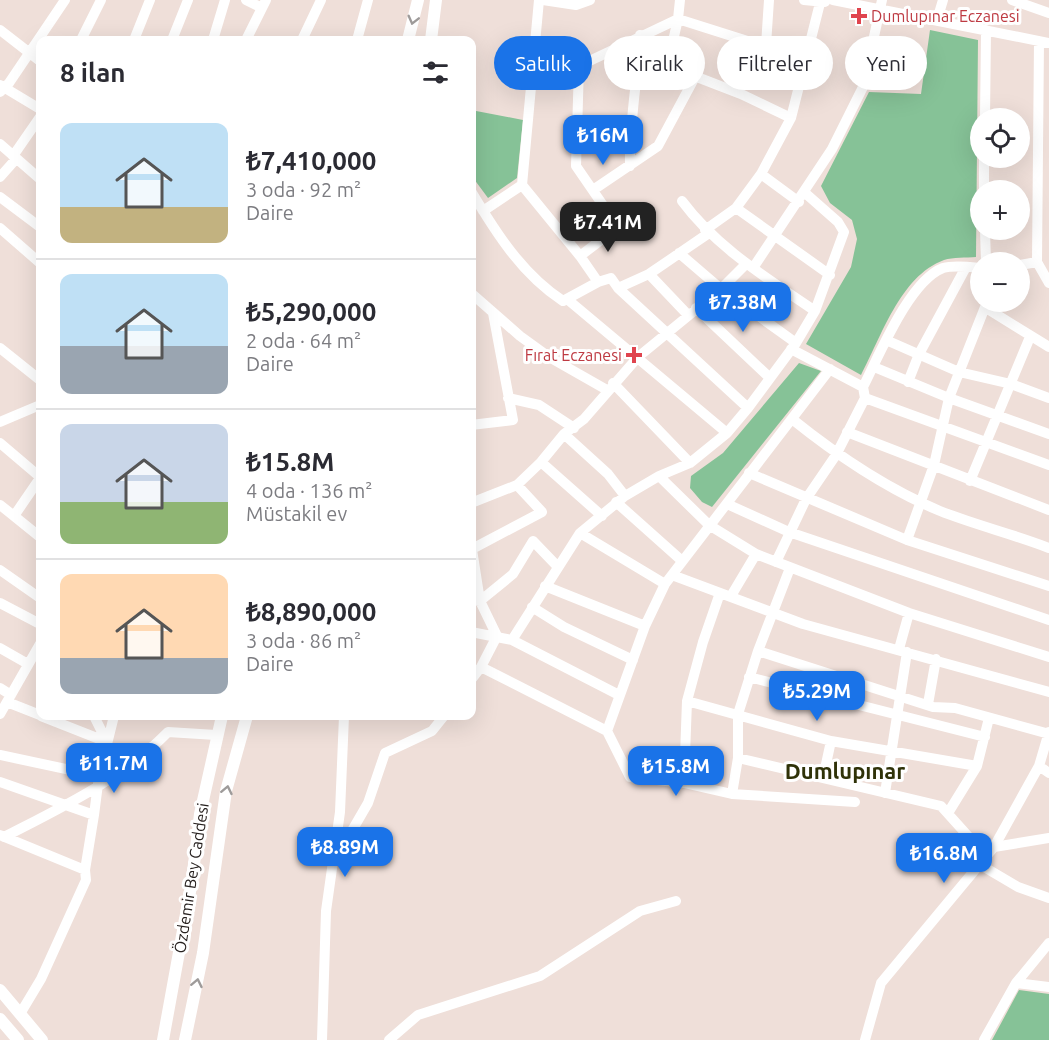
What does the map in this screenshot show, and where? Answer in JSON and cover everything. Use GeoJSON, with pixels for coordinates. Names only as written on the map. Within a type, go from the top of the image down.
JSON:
{"type":"FeatureCollection","features":[{"type":"Feature","properties":{"kind":"main road"},"geometry":{"type":"LineString","coordinates":[[409,36],[418,0]]}},
{"type":"Feature","properties":{"kind":"main road"},"geometry":{"type":"LineString","coordinates":[[431,36],[435,0]]}},
{"type":"Feature","properties":{"kind":"main road","name":"Özdemir Bey Caddesi"},"geometry":{"type":"LineString","coordinates":[[163,1040],[192,881],[200,813],[221,720]]}},
{"type":"Feature","properties":{"kind":"main road"},"geometry":{"type":"LineString","coordinates":[[185,1040],[203,953],[226,791],[246,720]]}},
{"type":"Feature","properties":{"kind":"main road"},"geometry":{"type":"LineString","coordinates":[[0,990],[42,1040]]}},
{"type":"Feature","properties":{"kind":"main road"},"geometry":{"type":"LineString","coordinates":[[0,1019],[18,1040]]}},
{"type":"Feature","properties":{"kind":"street"},"geometry":{"type":"LineString","coordinates":[[41,36],[65,0]]}},
{"type":"Feature","properties":{"kind":"street"},"geometry":{"type":"LineString","coordinates":[[83,36],[100,0]]}},
{"type":"Feature","properties":{"kind":"street"},"geometry":{"type":"LineString","coordinates":[[136,36],[150,0]]}},
{"type":"Feature","properties":{"kind":"street"},"geometry":{"type":"LineString","coordinates":[[174,36],[188,0]]}},
{"type":"Feature","properties":{"kind":"street"},"geometry":{"type":"LineString","coordinates":[[214,36],[225,0]]}},
{"type":"Feature","properties":{"kind":"street"},"geometry":{"type":"LineString","coordinates":[[246,0],[264,4],[248,36]]}},
{"type":"Feature","properties":{"kind":"street"},"geometry":{"type":"LineString","coordinates":[[304,36],[321,0]]}},
{"type":"Feature","properties":{"kind":"street"},"geometry":{"type":"LineString","coordinates":[[358,36],[369,0]]}},
{"type":"Feature","properties":{"kind":"street"},"geometry":{"type":"LineString","coordinates":[[536,36],[541,0],[577,3],[590,0]]}},
{"type":"Feature","properties":{"kind":"street"},"geometry":{"type":"LineString","coordinates":[[674,36],[680,0]]}},
{"type":"Feature","properties":{"kind":"street"},"geometry":{"type":"LineString","coordinates":[[767,36],[769,0]]}},
{"type":"Feature","properties":{"kind":"street"},"geometry":{"type":"LineString","coordinates":[[804,0],[820,3],[833,0],[882,4],[937,20],[1046,41],[1043,162],[1037,258],[1049,283]]}},
{"type":"Feature","properties":{"kind":"street"},"geometry":{"type":"LineString","coordinates":[[937,20],[943,0]]}},
{"type":"Feature","properties":{"kind":"street"},"geometry":{"type":"LineString","coordinates":[[1012,0],[1049,13]]}},
{"type":"Feature","properties":{"kind":"street"},"geometry":{"type":"LineString","coordinates":[[812,36],[820,3]]}},
{"type":"Feature","properties":{"kind":"street"},"geometry":{"type":"LineString","coordinates":[[476,501],[517,485],[638,357],[750,266],[801,197],[832,149],[863,87],[882,4]]}},
{"type":"Feature","properties":{"kind":"street"},"geometry":{"type":"LineString","coordinates":[[592,59],[678,19],[736,36]]}},
{"type":"Feature","properties":{"kind":"street"},"geometry":{"type":"LineString","coordinates":[[0,30],[36,57]]}},
{"type":"Feature","properties":{"kind":"street"},"geometry":{"type":"LineString","coordinates":[[985,108],[986,30]]}},
{"type":"Feature","properties":{"kind":"street"},"geometry":{"type":"LineString","coordinates":[[630,166],[633,94],[638,79],[640,35]]}},
{"type":"Feature","properties":{"kind":"street"},"geometry":{"type":"LineString","coordinates":[[36,44],[9,83],[1,88],[36,107]]}},
{"type":"Feature","properties":{"kind":"street"},"geometry":{"type":"LineString","coordinates":[[705,81],[741,94],[791,118]]}},
{"type":"Feature","properties":{"kind":"street"},"geometry":{"type":"LineString","coordinates":[[530,90],[522,185],[580,256],[598,282]]}},
{"type":"Feature","properties":{"kind":"street"},"geometry":{"type":"LineString","coordinates":[[578,90],[576,166],[618,227],[580,256]]}},
{"type":"Feature","properties":{"kind":"street"},"geometry":{"type":"LineString","coordinates":[[593,190],[658,146],[688,90]]}},
{"type":"Feature","properties":{"kind":"street"},"geometry":{"type":"LineString","coordinates":[[618,288],[649,274],[679,252],[699,243],[707,232],[736,208],[761,174],[791,118],[799,90]]}},
{"type":"Feature","properties":{"kind":"street"},"geometry":{"type":"LineString","coordinates":[[0,177],[15,158],[36,124]]}},
{"type":"Feature","properties":{"kind":"street"},"geometry":{"type":"LineString","coordinates":[[0,144],[15,158],[36,172]]}},
{"type":"Feature","properties":{"kind":"street"},"geometry":{"type":"LineString","coordinates":[[512,640],[580,532],[621,499],[659,476],[690,463],[727,433],[794,346],[815,311],[844,232],[838,222],[761,174]]}},
{"type":"Feature","properties":{"kind":"street"},"geometry":{"type":"LineString","coordinates":[[483,211],[522,185]]}},
{"type":"Feature","properties":{"kind":"street"},"geometry":{"type":"LineString","coordinates":[[0,197],[36,221]]}},
{"type":"Feature","properties":{"kind":"street"},"geometry":{"type":"LineString","coordinates":[[476,199],[509,252],[549,292],[563,301],[598,282],[611,278],[618,288],[748,408]]}},
{"type":"Feature","properties":{"kind":"street"},"geometry":{"type":"LineString","coordinates":[[682,201],[707,232],[750,266],[815,311]]}},
{"type":"Feature","properties":{"kind":"street"},"geometry":{"type":"LineString","coordinates":[[736,208],[772,236],[830,275]]}},
{"type":"Feature","properties":{"kind":"street"},"geometry":{"type":"LineString","coordinates":[[0,228],[36,260]]}},
{"type":"Feature","properties":{"kind":"street"},"geometry":{"type":"LineString","coordinates":[[679,252],[721,289],[794,346],[864,393],[942,426],[1049,465]]}},
{"type":"Feature","properties":{"kind":"street"},"geometry":{"type":"LineString","coordinates":[[1030,260],[1049,254]]}},
{"type":"Feature","properties":{"kind":"street"},"geometry":{"type":"LineString","coordinates":[[908,382],[919,354],[966,267]]}},
{"type":"Feature","properties":{"kind":"street"},"geometry":{"type":"LineString","coordinates":[[776,561],[806,499],[836,455],[848,432],[886,340],[922,284],[944,268],[970,267]]}},
{"type":"Feature","properties":{"kind":"street"},"geometry":{"type":"LineString","coordinates":[[649,274],[770,378]]}},
{"type":"Feature","properties":{"kind":"street"},"geometry":{"type":"LineString","coordinates":[[476,298],[549,357],[610,386],[690,463]]}},
{"type":"Feature","properties":{"kind":"street"},"geometry":{"type":"LineString","coordinates":[[567,299],[727,433]]}},
{"type":"Feature","properties":{"kind":"street"},"geometry":{"type":"LineString","coordinates":[[907,540],[923,503],[958,372],[984,312]]}},
{"type":"Feature","properties":{"kind":"street"},"geometry":{"type":"LineString","coordinates":[[997,312],[1030,337],[1049,347]]}},
{"type":"Feature","properties":{"kind":"street"},"geometry":{"type":"LineString","coordinates":[[476,424],[513,420],[493,313]]}},
{"type":"Feature","properties":{"kind":"street"},"geometry":{"type":"LineString","coordinates":[[970,481],[988,443],[1030,337]]}},
{"type":"Feature","properties":{"kind":"street"},"geometry":{"type":"LineString","coordinates":[[886,340],[958,372],[1011,384],[1049,398]]}},
{"type":"Feature","properties":{"kind":"street"},"geometry":{"type":"LineString","coordinates":[[0,348],[36,377]]}},
{"type":"Feature","properties":{"kind":"street"},"geometry":{"type":"LineString","coordinates":[[874,367],[908,382],[1049,434]]}},
{"type":"Feature","properties":{"kind":"street"},"geometry":{"type":"LineString","coordinates":[[607,731],[645,626],[668,580],[681,560],[727,504],[830,369]]}},
{"type":"Feature","properties":{"kind":"street"},"geometry":{"type":"LineString","coordinates":[[508,398],[539,405],[569,431],[608,474],[621,499],[681,560]]}},
{"type":"Feature","properties":{"kind":"street"},"geometry":{"type":"LineString","coordinates":[[0,422],[36,407]]}},
{"type":"Feature","properties":{"kind":"street"},"geometry":{"type":"LineString","coordinates":[[792,418],[836,455],[878,481],[923,503],[1049,548]]}},
{"type":"Feature","properties":{"kind":"street"},"geometry":{"type":"LineString","coordinates":[[848,432],[1049,510]]}},
{"type":"Feature","properties":{"kind":"street"},"geometry":{"type":"LineString","coordinates":[[0,443],[36,474]]}},
{"type":"Feature","properties":{"kind":"street"},"geometry":{"type":"LineString","coordinates":[[541,462],[602,516]]}},
{"type":"Feature","properties":{"kind":"street"},"geometry":{"type":"LineString","coordinates":[[749,473],[907,540],[1049,586]]}},
{"type":"Feature","properties":{"kind":"street"},"geometry":{"type":"LineString","coordinates":[[659,476],[709,525],[756,554],[909,613],[1049,657]]}},
{"type":"Feature","properties":{"kind":"street"},"geometry":{"type":"LineString","coordinates":[[14,516],[36,483]]}},
{"type":"Feature","properties":{"kind":"street"},"geometry":{"type":"LineString","coordinates":[[476,549],[542,512],[517,485]]}},
{"type":"Feature","properties":{"kind":"street"},"geometry":{"type":"LineString","coordinates":[[727,504],[789,532],[1049,620]]}},
{"type":"Feature","properties":{"kind":"street"},"geometry":{"type":"LineString","coordinates":[[0,505],[36,534]]}},
{"type":"Feature","properties":{"kind":"street"},"geometry":{"type":"LineString","coordinates":[[580,532],[668,580],[725,595],[847,637],[903,650],[1049,692]]}},
{"type":"Feature","properties":{"kind":"street"},"geometry":{"type":"LineString","coordinates":[[497,636],[476,600],[513,574],[533,541],[558,567]]}},
{"type":"Feature","properties":{"kind":"street"},"geometry":{"type":"LineString","coordinates":[[684,783],[687,700],[703,642],[725,595],[756,554]]}},
{"type":"Feature","properties":{"kind":"street"},"geometry":{"type":"LineString","coordinates":[[732,794],[738,758],[738,714],[748,677],[790,568]]}},
{"type":"Feature","properties":{"kind":"street"},"geometry":{"type":"LineString","coordinates":[[0,570],[36,595]]}},
{"type":"Feature","properties":{"kind":"street"},"geometry":{"type":"LineString","coordinates":[[545,586],[645,626]]}},
{"type":"Feature","properties":{"kind":"street"},"geometry":{"type":"LineString","coordinates":[[0,603],[36,622]]}},
{"type":"Feature","properties":{"kind":"street"},"geometry":{"type":"LineString","coordinates":[[532,607],[564,627],[633,660]]}},
{"type":"Feature","properties":{"kind":"street"},"geometry":{"type":"LineString","coordinates":[[885,792],[900,696],[903,650],[909,613]]}},
{"type":"Feature","properties":{"kind":"street"},"geometry":{"type":"LineString","coordinates":[[476,633],[512,640],[619,695]]}},
{"type":"Feature","properties":{"kind":"street"},"geometry":{"type":"LineString","coordinates":[[497,636],[476,669],[607,731],[630,777],[684,783],[732,794],[855,802]]}},
{"type":"Feature","properties":{"kind":"street"},"geometry":{"type":"LineString","coordinates":[[0,648],[28,664]]}},
{"type":"Feature","properties":{"kind":"street"},"geometry":{"type":"LineString","coordinates":[[0,714],[36,651]]}},
{"type":"Feature","properties":{"kind":"street"},"geometry":{"type":"LineString","coordinates":[[758,651],[928,704],[955,708],[1049,733],[1039,766],[994,847],[880,983],[865,1040]]}},
{"type":"Feature","properties":{"kind":"street"},"geometry":{"type":"LineString","coordinates":[[928,704],[936,659]]}},
{"type":"Feature","properties":{"kind":"street"},"geometry":{"type":"LineString","coordinates":[[748,677],[985,737]]}},
{"type":"Feature","properties":{"kind":"street"},"geometry":{"type":"LineString","coordinates":[[0,688],[9,698],[36,712]]}},
{"type":"Feature","properties":{"kind":"street"},"geometry":{"type":"LineString","coordinates":[[687,700],[831,741],[977,766]]}},
{"type":"Feature","properties":{"kind":"street"},"geometry":{"type":"LineString","coordinates":[[948,813],[977,766],[988,718]]}},
{"type":"Feature","properties":{"kind":"street"},"geometry":{"type":"LineString","coordinates":[[53,720],[107,742]]}},
{"type":"Feature","properties":{"kind":"street"},"geometry":{"type":"LineString","coordinates":[[96,720],[107,742]]}},
{"type":"Feature","properties":{"kind":"street"},"geometry":{"type":"LineString","coordinates":[[20,1014],[46,969],[86,880],[85,870],[99,782],[113,720]]}},
{"type":"Feature","properties":{"kind":"street"},"geometry":{"type":"LineString","coordinates":[[322,1040],[326,911],[340,812],[344,720]]}},
{"type":"Feature","properties":{"kind":"street"},"geometry":{"type":"LineString","coordinates":[[332,865],[368,803],[385,753],[432,731],[441,720]]}},
{"type":"Feature","properties":{"kind":"street"},"geometry":{"type":"LineString","coordinates":[[2,836],[65,805],[146,755],[168,732],[216,735]]}},
{"type":"Feature","properties":{"kind":"street"},"geometry":{"type":"LineString","coordinates":[[823,778],[831,741]]}},
{"type":"Feature","properties":{"kind":"street"},"geometry":{"type":"LineString","coordinates":[[0,755],[99,782]]}},
{"type":"Feature","properties":{"kind":"street"},"geometry":{"type":"LineString","coordinates":[[738,758],[941,806],[983,860],[1018,887],[1049,898]]}},
{"type":"Feature","properties":{"kind":"street"},"geometry":{"type":"LineString","coordinates":[[1039,766],[1049,772]]}},
{"type":"Feature","properties":{"kind":"street"},"geometry":{"type":"LineString","coordinates":[[0,782],[94,815]]}},
{"type":"Feature","properties":{"kind":"street"},"geometry":{"type":"LineString","coordinates":[[2,836],[85,870]]}},
{"type":"Feature","properties":{"kind":"street"},"geometry":{"type":"LineString","coordinates":[[994,847],[1049,838]]}},
{"type":"Feature","properties":{"kind":"street"},"geometry":{"type":"LineString","coordinates":[[388,1040],[418,1015],[540,976],[640,911],[676,902]]}},
{"type":"Feature","properties":{"kind":"street"},"geometry":{"type":"LineString","coordinates":[[984,1040],[1016,982],[1049,943]]}},
{"type":"Feature","properties":{"kind":"street"},"geometry":{"type":"LineString","coordinates":[[1016,982],[1049,987]]}},
{"type":"Feature","properties":{"kind":"green space"},"geometry":{"type":"Polygon","coordinates":[[[930,30],[978,40],[977,108],[970,108],[970,168],[977,168],[977,180],[970,180],[970,240],[976,240],[976,252],[970,252],[970,257],[944,260],[929,268],[915,280],[884,327],[861,375],[806,344],[851,267],[857,239],[852,220],[830,203],[821,186],[869,92],[921,94],[922,90],[927,90],[927,51],[930,30]]]}},
{"type":"Feature","properties":{"kind":"green space"},"geometry":{"type":"Polygon","coordinates":[[[476,111],[523,120],[517,178],[488,198],[476,182],[476,111]]]}},
{"type":"Feature","properties":{"kind":"green space"},"geometry":{"type":"Polygon","coordinates":[[[799,363],[821,371],[712,507],[702,502],[690,488],[691,476],[723,453],[799,363]]]}},
{"type":"Feature","properties":{"kind":"green space"},"geometry":{"type":"Polygon","coordinates":[[[1019,990],[1049,994],[1049,1040],[992,1040],[1019,990]]]}},
{"type":"Feature","properties":{"kind":"place","name":"Dumlupınar Eczanesi"},"geometry":{"type":"Point","coordinates":[859,16]}},
{"type":"Feature","properties":{"kind":"place","name":"Fırat Eczanesi"},"geometry":{"type":"Point","coordinates":[634,355]}},
{"type":"Feature","properties":{"kind":"district","name":"Dumlupınar"},"geometry":{"type":"Point","coordinates":[845,770]}}]}
